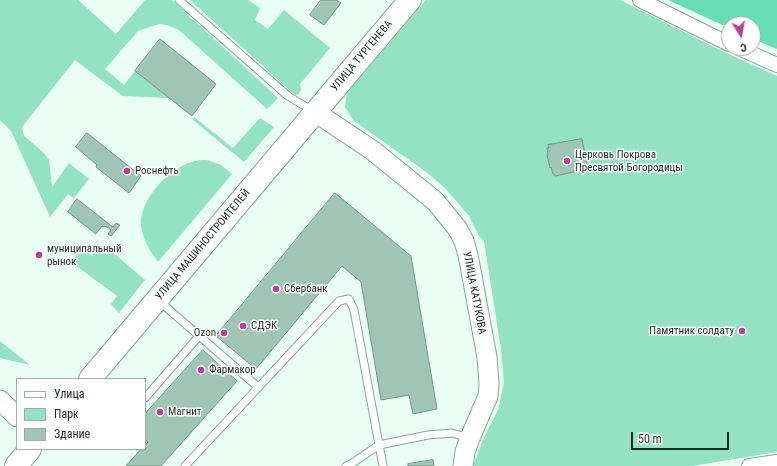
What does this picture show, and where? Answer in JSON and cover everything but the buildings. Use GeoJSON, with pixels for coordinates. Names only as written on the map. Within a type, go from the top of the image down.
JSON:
{"type":"FeatureCollection","features":[{"type":"Feature","properties":{"kind":"main road","name":"УЛИЦА ТУРГЕНЕВА"},"geometry":{"type":"LineString","coordinates":[[315,112],[410,0]]}},
{"type":"Feature","properties":{"kind":"main road","name":"УЛИЦА МАШИНОСТРОИТЕЛЕЙ"},"geometry":{"type":"LineString","coordinates":[[96,377],[157,300],[315,112]]}},
{"type":"Feature","properties":{"kind":"main road"},"geometry":{"type":"LineString","coordinates":[[16,466],[29,450]]}},
{"type":"Feature","properties":{"kind":"street"},"geometry":{"type":"LineString","coordinates":[[640,0],[721,40]]}},
{"type":"Feature","properties":{"kind":"street"},"geometry":{"type":"LineString","coordinates":[[757,56],[777,65]]}},
{"type":"Feature","properties":{"kind":"street","name":"УЛИЦА КАТУКОВА"},"geometry":{"type":"LineString","coordinates":[[315,112],[372,150],[435,201],[457,228],[464,241],[468,255],[487,357],[489,384],[488,396],[470,438],[465,452],[463,466]]}},
{"type":"Feature","properties":{"kind":"street"},"geometry":{"type":"LineString","coordinates":[[0,400],[16,416]]}},
{"type":"Feature","properties":{"kind":"street"},"geometry":{"type":"LineString","coordinates":[[749,466],[777,462]]}},
{"type":"Feature","properties":{"kind":"lane"},"geometry":{"type":"LineString","coordinates":[[180,0],[288,96],[315,112]]}},
{"type":"Feature","properties":{"kind":"lane"},"geometry":{"type":"LineString","coordinates":[[186,466],[339,301],[349,299],[354,310],[383,466]]}},
{"type":"Feature","properties":{"kind":"lane"},"geometry":{"type":"LineString","coordinates":[[157,300],[258,387]]}},
{"type":"Feature","properties":{"kind":"lane"},"geometry":{"type":"LineString","coordinates":[[146,397],[199,336]]}},
{"type":"Feature","properties":{"kind":"lane"},"geometry":{"type":"LineString","coordinates":[[346,466],[379,445],[428,435],[452,433],[470,438]]}},
{"type":"Feature","properties":{"kind":"green space"},"geometry":{"type":"Polygon","coordinates":[[[0,0],[78,0],[116,34],[145,0],[172,0],[278,98],[267,109],[179,30],[167,25],[159,24],[138,31],[105,69],[124,85],[135,71],[169,98],[123,96],[75,60],[22,127],[24,136],[43,152],[49,160],[52,187],[69,163],[89,179],[74,198],[68,194],[50,217],[11,131],[0,120],[0,0]]]}},
{"type":"Feature","properties":{"kind":"green space"},"geometry":{"type":"Polygon","coordinates":[[[190,0],[248,0],[260,8],[255,20],[268,29],[284,10],[330,48],[300,84],[301,90],[299,94],[295,95],[190,0]]]}},
{"type":"Feature","properties":{"kind":"green space"},"geometry":{"type":"Polygon","coordinates":[[[426,0],[620,0],[721,50],[721,56],[733,56],[777,76],[777,452],[692,466],[473,466],[484,437],[498,410],[504,383],[501,350],[484,241],[479,236],[469,216],[445,188],[425,171],[354,121],[345,107],[347,93],[426,0]]]}},
{"type":"Feature","properties":{"kind":"green space"},"geometry":{"type":"Polygon","coordinates":[[[668,0],[777,0],[777,49],[761,42],[761,16],[721,16],[721,24],[668,0]]]}},
{"type":"Feature","properties":{"kind":"green space"},"geometry":{"type":"Polygon","coordinates":[[[194,117],[233,148],[260,118],[274,127],[244,162],[193,120],[194,117]]]}},
{"type":"Feature","properties":{"kind":"green space"},"geometry":{"type":"Polygon","coordinates":[[[207,160],[221,165],[232,174],[158,262],[143,236],[141,226],[145,206],[157,187],[174,171],[194,161],[207,160]]]}},
{"type":"Feature","properties":{"kind":"green space"},"geometry":{"type":"Polygon","coordinates":[[[103,244],[145,280],[119,313],[111,304],[117,296],[71,262],[83,248],[92,256],[103,244]]]}},
{"type":"Feature","properties":{"kind":"green space"},"geometry":{"type":"Polygon","coordinates":[[[0,341],[30,365],[0,358],[0,341]]]}},
{"type":"Feature","properties":{"kind":"place","name":"Церковь Покрова Пресвятой Богородицы"},"geometry":{"type":"Point","coordinates":[567,161]}},
{"type":"Feature","properties":{"kind":"place","name":"Роснефть"},"geometry":{"type":"Point","coordinates":[127,171]}},
{"type":"Feature","properties":{"kind":"place","name":"муниципальный рынок"},"geometry":{"type":"Point","coordinates":[39,255]}},
{"type":"Feature","properties":{"kind":"place","name":"Сбербанк"},"geometry":{"type":"Point","coordinates":[276,289]}},
{"type":"Feature","properties":{"kind":"place","name":"СДЭК"},"geometry":{"type":"Point","coordinates":[243,326]}},
{"type":"Feature","properties":{"kind":"place","name":"Памятник солдату"},"geometry":{"type":"Point","coordinates":[742,331]}},
{"type":"Feature","properties":{"kind":"place","name":"Ozon"},"geometry":{"type":"Point","coordinates":[224,333]}},
{"type":"Feature","properties":{"kind":"place","name":"Фармакор"},"geometry":{"type":"Point","coordinates":[201,370]}},
{"type":"Feature","properties":{"kind":"place","name":"Магнит"},"geometry":{"type":"Point","coordinates":[160,412]}}]}
